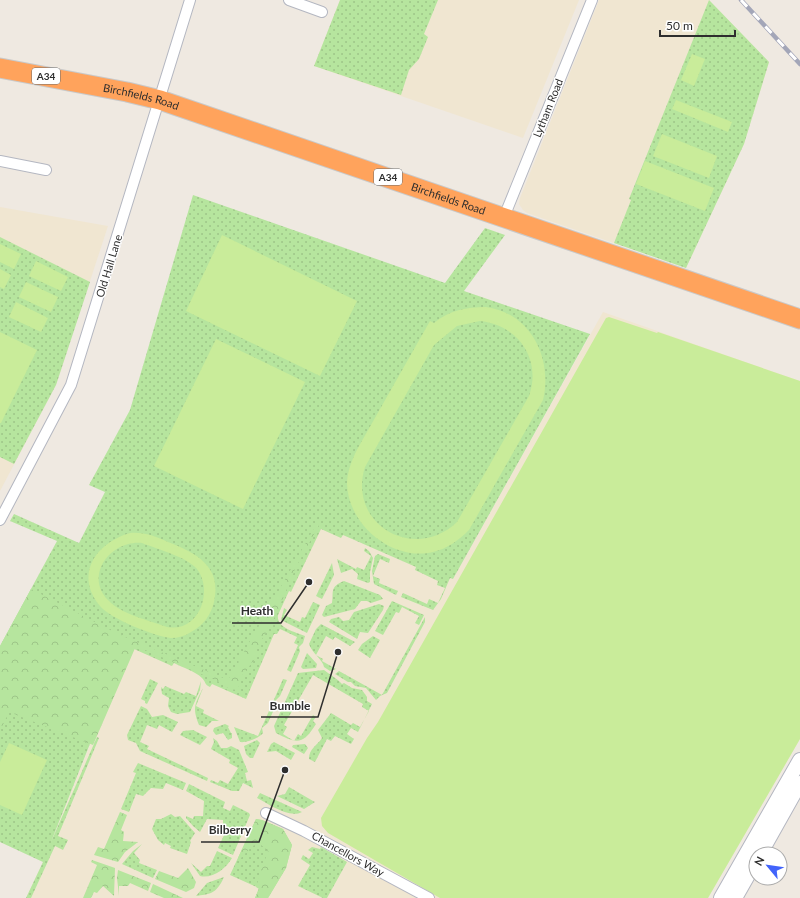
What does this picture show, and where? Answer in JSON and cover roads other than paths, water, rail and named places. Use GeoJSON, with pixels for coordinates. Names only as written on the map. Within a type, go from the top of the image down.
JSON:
{"type":"FeatureCollection","features":[{"type":"Feature","properties":{"kind":"highway","name":"Birchfields Road"},"geometry":{"type":"LineString","coordinates":[[0,68],[127,92],[160,100],[800,319]]}},
{"type":"Feature","properties":{"kind":"main road"},"geometry":{"type":"LineString","coordinates":[[721,898],[800,760]]}},
{"type":"Feature","properties":{"kind":"main road"},"geometry":{"type":"LineString","coordinates":[[765,846],[800,784]]}},
{"type":"Feature","properties":{"kind":"main road"},"geometry":{"type":"LineString","coordinates":[[735,898],[748,875]]}},
{"type":"Feature","properties":{"kind":"street","name":"Old Hall Lane"},"geometry":{"type":"LineString","coordinates":[[0,520],[71,386],[190,0]]}},
{"type":"Feature","properties":{"kind":"street"},"geometry":{"type":"LineString","coordinates":[[289,0],[322,12]]}},
{"type":"Feature","properties":{"kind":"street","name":"Lytham Road"},"geometry":{"type":"LineString","coordinates":[[504,217],[592,0]]}},
{"type":"Feature","properties":{"kind":"street"},"geometry":{"type":"LineString","coordinates":[[0,161],[46,170]]}},
{"type":"Feature","properties":{"kind":"street","name":"Chancellors Way"},"geometry":{"type":"LineString","coordinates":[[266,813],[304,831],[429,898]]}},
{"type":"Feature","properties":{"kind":"railway"},"geometry":{"type":"LineString","coordinates":[[741,0],[800,64]]}},
{"type":"Feature","properties":{"kind":"place","name":"Heath"},"geometry":{"type":"Point","coordinates":[309,582]}},
{"type":"Feature","properties":{"kind":"place","name":"Bumble"},"geometry":{"type":"Point","coordinates":[338,652]}},
{"type":"Feature","properties":{"kind":"place","name":"Bilberry"},"geometry":{"type":"Point","coordinates":[285,770]}}]}
